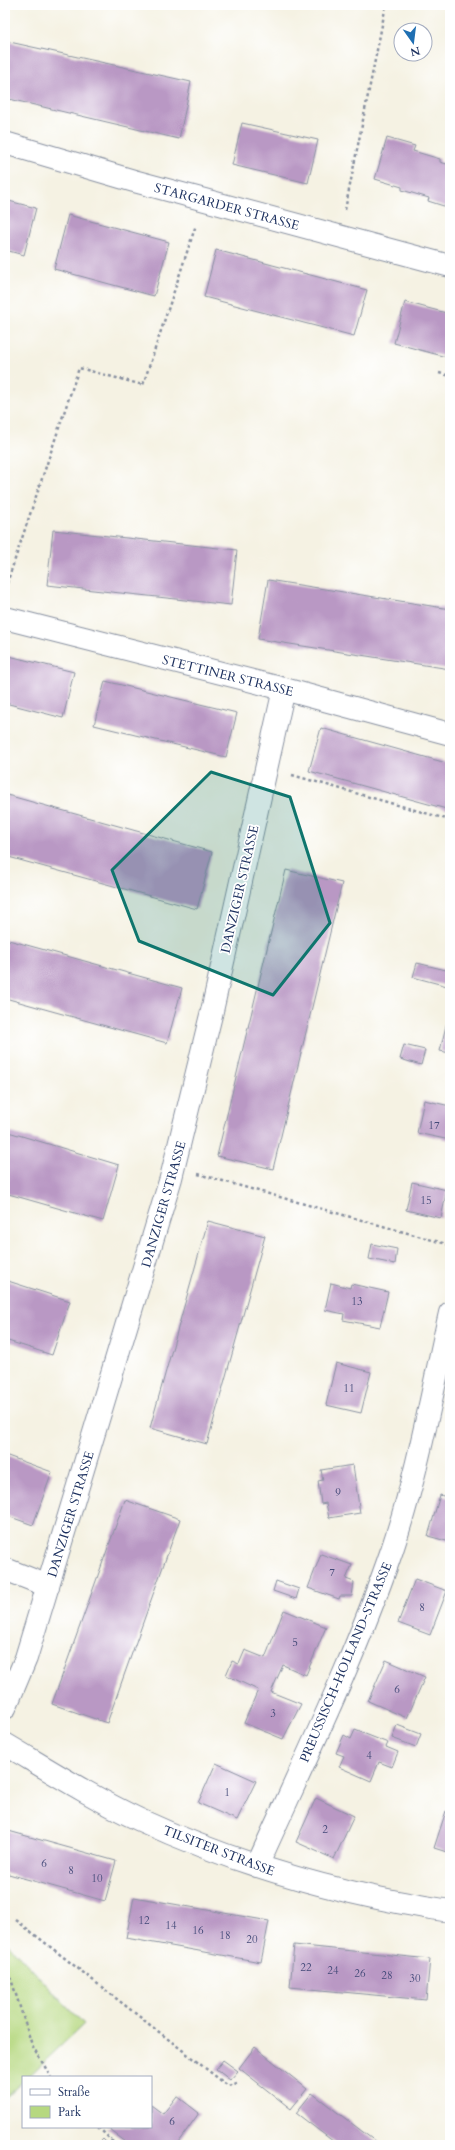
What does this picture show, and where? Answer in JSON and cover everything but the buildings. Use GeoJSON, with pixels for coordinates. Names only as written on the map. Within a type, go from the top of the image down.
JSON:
{"type":"FeatureCollection","features":[{"type":"Feature","properties":{"kind":"street","name":"STARGARDER STRASSE"},"geometry":{"type":"LineString","coordinates":[[5,143],[204,200],[450,266]]}},
{"type":"Feature","properties":{"kind":"street","name":"STETTINER STRASSE"},"geometry":{"type":"LineString","coordinates":[[5,618],[284,689],[450,734]]}},
{"type":"Feature","properties":{"kind":"street","name":"DANZIGER STRASSE"},"geometry":{"type":"LineString","coordinates":[[5,1708],[26,1658],[174,1167],[212,1011],[284,689]]}},
{"type":"Feature","properties":{"kind":"street","name":"PREUSSISCH-HOLLAND-STRASSE"},"geometry":{"type":"LineString","coordinates":[[257,1866],[367,1617],[392,1550],[405,1510],[450,1313]]}},
{"type":"Feature","properties":{"kind":"street"},"geometry":{"type":"LineString","coordinates":[[5,1569],[48,1586]]}},
{"type":"Feature","properties":{"kind":"street","name":"TILSITER STRASSE"},"geometry":{"type":"LineString","coordinates":[[5,1744],[71,1783],[139,1819],[212,1850],[257,1866],[319,1884],[392,1902],[450,1911]]}},
{"type":"Feature","properties":{"kind":"path"},"geometry":{"type":"LineString","coordinates":[[340,236],[386,5]]}},
{"type":"Feature","properties":{"kind":"path"},"geometry":{"type":"LineString","coordinates":[[5,590],[79,368],[143,385],[204,200]]}},
{"type":"Feature","properties":{"kind":"path"},"geometry":{"type":"LineString","coordinates":[[439,373],[450,376]]}},
{"type":"Feature","properties":{"kind":"path"},"geometry":{"type":"LineString","coordinates":[[266,768],[450,820]]}},
{"type":"Feature","properties":{"kind":"path"},"geometry":{"type":"LineString","coordinates":[[174,1167],[450,1245]]}},
{"type":"Feature","properties":{"kind":"path"},"geometry":{"type":"LineString","coordinates":[[16,1920],[228,2086],[238,2083]]}},
{"type":"Feature","properties":{"kind":"path"},"geometry":{"type":"LineString","coordinates":[[5,1966],[12,1979],[32,2045],[49,2076]]}},
{"type":"Feature","properties":{"kind":"path"},"geometry":{"type":"LineString","coordinates":[[99,2128],[116,2145]]}},
{"type":"Feature","properties":{"kind":"highlighted area"},"geometry":{"type":"Polygon","coordinates":[[[211,772],[290,797],[330,923],[273,995],[139,941],[112,870],[211,772]]]}},
{"type":"Feature","properties":{"kind":"green space"},"geometry":{"type":"Polygon","coordinates":[[[5,1941],[84,2024],[29,2076],[22,2076],[22,2082],[5,2098],[5,1941]]]}}]}
